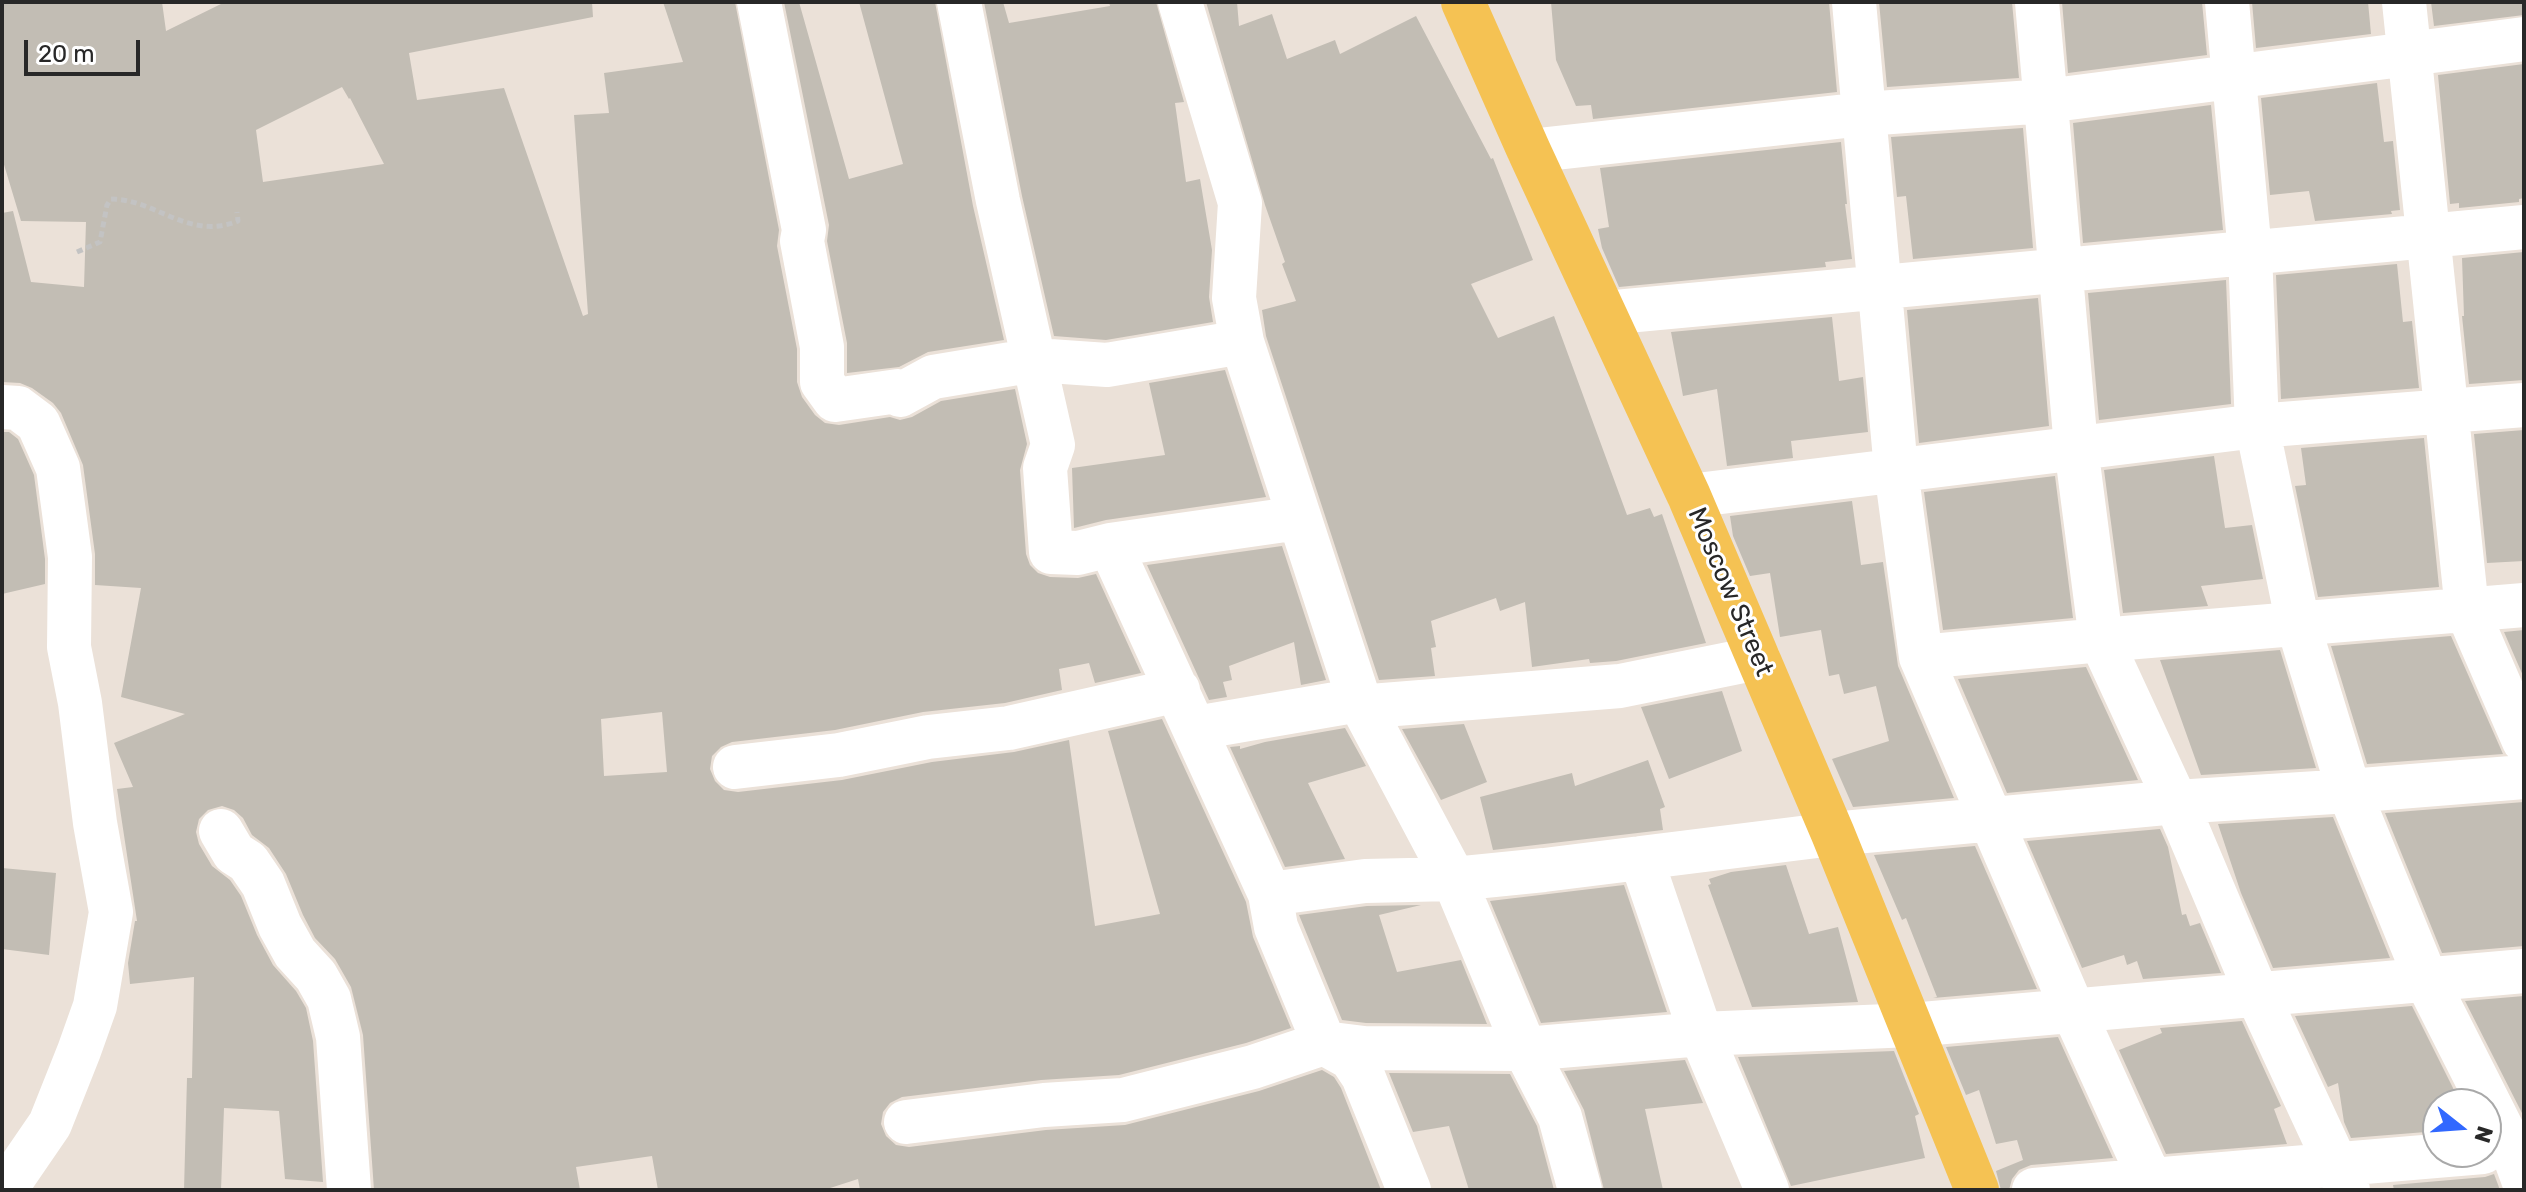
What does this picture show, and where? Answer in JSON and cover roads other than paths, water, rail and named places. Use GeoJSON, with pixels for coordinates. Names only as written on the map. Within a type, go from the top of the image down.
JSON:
{"type":"FeatureCollection","features":[{"type":"Feature","properties":{"kind":"main road","name":"Moscow Street"},"geometry":{"type":"LineString","coordinates":[[1463,2],[1689,496],[1833,834],[1977,1190]]}},
{"type":"Feature","properties":{"kind":"street"},"geometry":{"type":"LineString","coordinates":[[759,2],[804,230],[802,241],[822,347],[822,382],[835,400],[898,391],[900,395],[933,377],[1035,360],[1107,365],[1242,342]]}},
{"type":"Feature","properties":{"kind":"street"},"geometry":{"type":"LineString","coordinates":[[959,2],[998,201],[1053,445],[1045,468],[1051,552],[1078,553],[1110,545],[1299,518]]}},
{"type":"Feature","properties":{"kind":"street"},"geometry":{"type":"LineString","coordinates":[[1180,2],[1240,203],[1234,298],[1242,342],[1359,700],[1454,879],[1525,1049],[1560,1117],[1580,1190]]}},
{"type":"Feature","properties":{"kind":"street"},"geometry":{"type":"LineString","coordinates":[[1854,2],[1896,470],[1921,657],[2073,1010],[2153,1185]]}},
{"type":"Feature","properties":{"kind":"street"},"geometry":{"type":"LineString","coordinates":[[2037,2],[2076,447],[2101,640],[2176,802],[2257,994],[2343,1177]]}},
{"type":"Feature","properties":{"kind":"street"},"geometry":{"type":"LineString","coordinates":[[2034,1190],[2343,1177],[2506,1157],[2426,979],[2349,791],[2298,624],[2257,426],[2250,253],[2227,2]]}},
{"type":"Feature","properties":{"kind":"street"},"geometry":{"type":"LineString","coordinates":[[2404,2],[2467,610],[2524,741]]}},
{"type":"Feature","properties":{"kind":"street"},"geometry":{"type":"LineString","coordinates":[[1529,151],[1864,114],[2046,101],[2524,39]]}},
{"type":"Feature","properties":{"kind":"street"},"geometry":{"type":"LineString","coordinates":[[1605,313],[2524,227]]}},
{"type":"Feature","properties":{"kind":"street"},"geometry":{"type":"LineString","coordinates":[[1689,496],[2257,426],[2524,405]]}},
{"type":"Feature","properties":{"kind":"street"},"geometry":{"type":"LineString","coordinates":[[2,407],[18,408],[38,423],[58,468],[70,557],[69,647],[111,912],[95,1006],[50,1124],[13,1178],[2,1180]]}},
{"type":"Feature","properties":{"kind":"street"},"geometry":{"type":"LineString","coordinates":[[1110,545],[1270,894],[1276,927],[1324,1043],[1351,1058],[1363,1076],[1409,1190]]}},
{"type":"Feature","properties":{"kind":"street"},"geometry":{"type":"LineString","coordinates":[[1921,657],[2524,605]]}},
{"type":"Feature","properties":{"kind":"street"},"geometry":{"type":"LineString","coordinates":[[735,767],[839,755],[928,737],[1187,709],[1359,700],[1371,706],[1620,686],[1758,658]]}},
{"type":"Feature","properties":{"kind":"street"},"geometry":{"type":"LineString","coordinates":[[1270,894],[1365,881],[1454,879],[1833,834],[2176,802],[2524,777]]}},
{"type":"Feature","properties":{"kind":"street"},"geometry":{"type":"LineString","coordinates":[[221,831],[234,853],[248,862],[263,884],[295,953],[316,976],[329,999],[338,1037],[349,1190]]}},
{"type":"Feature","properties":{"kind":"street"},"geometry":{"type":"LineString","coordinates":[[1641,858],[1701,1034],[1767,1190]]}},
{"type":"Feature","properties":{"kind":"street"},"geometry":{"type":"LineString","coordinates":[[906,1122],[1044,1105],[1123,1100],[1253,1067],[1324,1043],[1364,1048],[1525,1049],[1701,1034],[1911,1025],[2524,971]]}}]}
